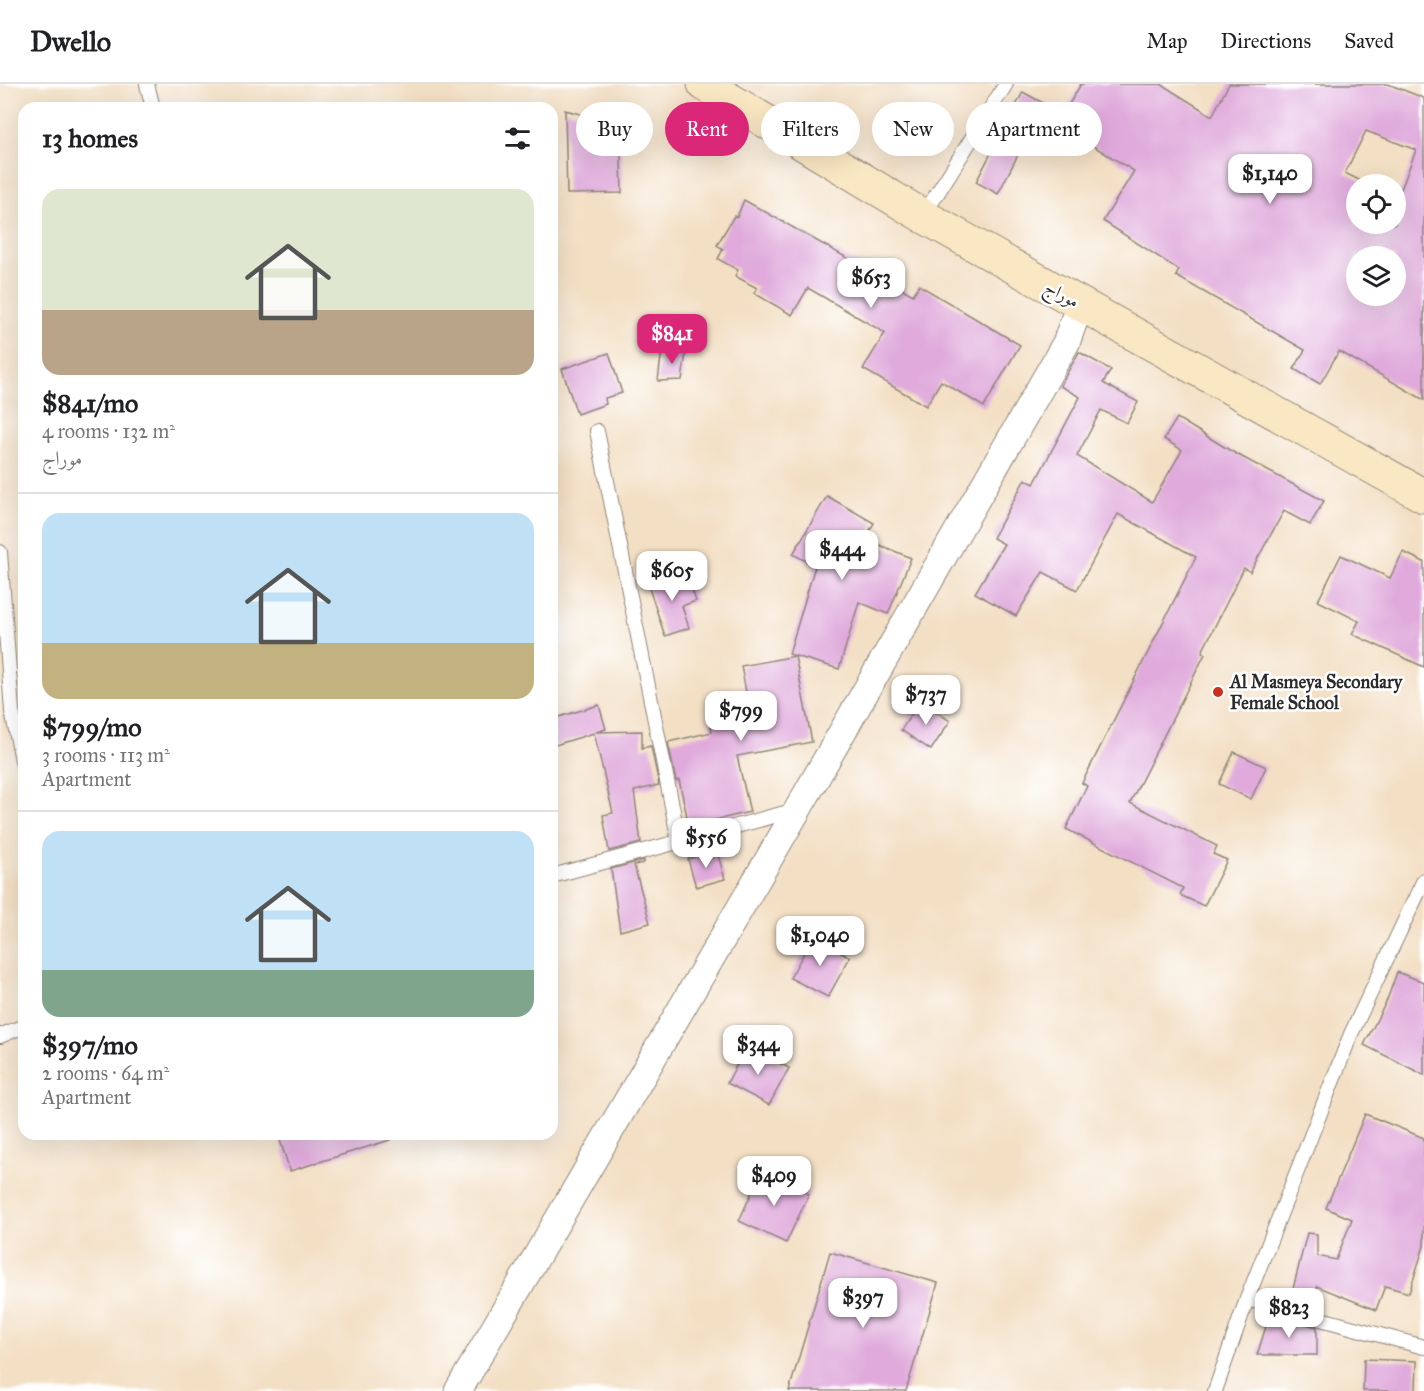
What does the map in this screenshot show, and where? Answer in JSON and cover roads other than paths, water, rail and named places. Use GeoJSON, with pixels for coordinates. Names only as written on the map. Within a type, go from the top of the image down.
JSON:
{"type":"FeatureCollection","features":[{"type":"Feature","properties":{"kind":"main road","name":"موراج"},"geometry":{"type":"LineString","coordinates":[[704,84],[923,216],[1424,496]]}},
{"type":"Feature","properties":{"kind":"street"},"geometry":{"type":"LineString","coordinates":[[458,1391],[798,809],[1066,343],[1080,304]]}},
{"type":"Feature","properties":{"kind":"lane"},"geometry":{"type":"LineString","coordinates":[[147,84],[152,102]]}},
{"type":"Feature","properties":{"kind":"lane"},"geometry":{"type":"LineString","coordinates":[[923,216],[1006,84]]}},
{"type":"Feature","properties":{"kind":"lane"},"geometry":{"type":"LineString","coordinates":[[597,431],[679,841]]}},
{"type":"Feature","properties":{"kind":"lane"},"geometry":{"type":"LineString","coordinates":[[0,552],[12,711],[18,740]]}},
{"type":"Feature","properties":{"kind":"lane"},"geometry":{"type":"LineString","coordinates":[[558,874],[798,809]]}},
{"type":"Feature","properties":{"kind":"lane"},"geometry":{"type":"LineString","coordinates":[[1215,1391],[1247,1299],[1351,1034],[1424,880]]}},
{"type":"Feature","properties":{"kind":"lane"},"geometry":{"type":"LineString","coordinates":[[0,1036],[18,1028]]}},
{"type":"Feature","properties":{"kind":"lane"},"geometry":{"type":"LineString","coordinates":[[1247,1299],[1424,1347]]}},
{"type":"Feature","properties":{"kind":"place","name":"Al Masmeya Secondary Female School"},"geometry":{"type":"Point","coordinates":[1218,692]}}]}
